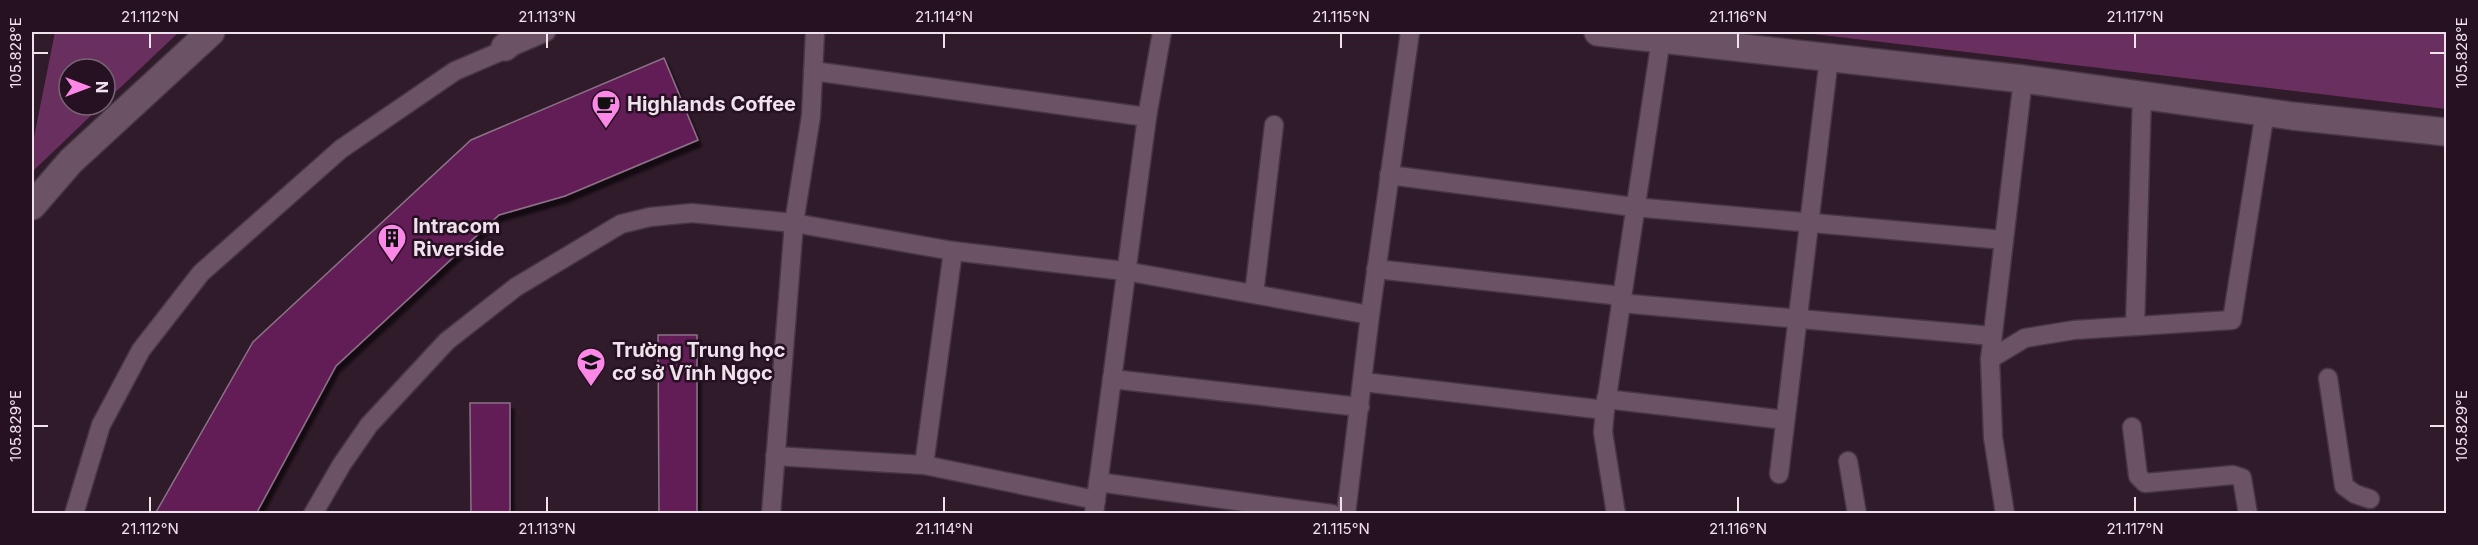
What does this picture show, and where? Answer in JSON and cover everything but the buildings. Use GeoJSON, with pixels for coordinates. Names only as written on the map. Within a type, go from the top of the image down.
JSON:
{"type":"FeatureCollection","features":[{"type":"Feature","properties":{"kind":"street"},"geometry":{"type":"LineString","coordinates":[[32,206],[71,161],[211,32]]}},
{"type":"Feature","properties":{"kind":"street"},"geometry":{"type":"LineString","coordinates":[[74,513],[101,425],[141,350],[201,273],[341,149],[455,71],[514,39],[546,32]]}},
{"type":"Feature","properties":{"kind":"street"},"geometry":{"type":"LineString","coordinates":[[771,513],[794,223],[811,116],[815,32]]}},
{"type":"Feature","properties":{"kind":"street"},"geometry":{"type":"LineString","coordinates":[[1096,499],[1125,271],[1147,117],[1162,32]]}},
{"type":"Feature","properties":{"kind":"street"},"geometry":{"type":"LineString","coordinates":[[1346,513],[1376,269],[1410,32]]}},
{"type":"Feature","properties":{"kind":"street"},"geometry":{"type":"LineString","coordinates":[[1598,32],[2023,79],[2265,112],[2446,132]]}},
{"type":"Feature","properties":{"kind":"street"},"geometry":{"type":"LineString","coordinates":[[1616,513],[1603,432],[1605,404],[1661,39]]}},
{"type":"Feature","properties":{"kind":"street"},"geometry":{"type":"LineString","coordinates":[[1779,474],[1829,58]]}},
{"type":"Feature","properties":{"kind":"street"},"geometry":{"type":"LineString","coordinates":[[813,71],[1147,117]]}},
{"type":"Feature","properties":{"kind":"street"},"geometry":{"type":"LineString","coordinates":[[2005,513],[1993,437],[1990,359],[2023,79]]}},
{"type":"Feature","properties":{"kind":"street"},"geometry":{"type":"LineString","coordinates":[[2135,327],[2142,96]]}},
{"type":"Feature","properties":{"kind":"street"},"geometry":{"type":"LineString","coordinates":[[1990,359],[2025,338],[2074,330],[2232,320],[2265,112]]}},
{"type":"Feature","properties":{"kind":"street"},"geometry":{"type":"LineString","coordinates":[[1254,294],[1274,125]]}},
{"type":"Feature","properties":{"kind":"street"},"geometry":{"type":"LineString","coordinates":[[1389,175],[1634,207],[2004,240]]}},
{"type":"Feature","properties":{"kind":"street"},"geometry":{"type":"LineString","coordinates":[[313,513],[342,464],[369,425],[447,341],[516,287],[621,224],[692,213],[794,223],[953,251],[1125,271],[1370,315]]}},
{"type":"Feature","properties":{"kind":"street"},"geometry":{"type":"LineString","coordinates":[[924,465],[953,251]]}},
{"type":"Feature","properties":{"kind":"street"},"geometry":{"type":"LineString","coordinates":[[1376,269],[1621,299],[1992,336]]}},
{"type":"Feature","properties":{"kind":"street"},"geometry":{"type":"LineString","coordinates":[[2328,378],[2344,486],[2355,495],[2370,499]]}},
{"type":"Feature","properties":{"kind":"street"},"geometry":{"type":"LineString","coordinates":[[1112,379],[1360,407]]}},
{"type":"Feature","properties":{"kind":"street"},"geometry":{"type":"LineString","coordinates":[[1363,382],[1785,420]]}},
{"type":"Feature","properties":{"kind":"street"},"geometry":{"type":"LineString","coordinates":[[2132,428],[2138,476],[2145,483],[2233,476],[2242,478],[2248,513]]}},
{"type":"Feature","properties":{"kind":"street"},"geometry":{"type":"LineString","coordinates":[[775,456],[924,465],[1096,499],[1332,513]]}},
{"type":"Feature","properties":{"kind":"street"},"geometry":{"type":"LineString","coordinates":[[1848,461],[1857,513]]}},
{"type":"Feature","properties":{"kind":"shaded area"},"geometry":{"type":"Polygon","coordinates":[[[55,32],[179,32],[117,91],[117,57],[57,57],[57,117],[89,117],[32,172],[32,147],[55,32]]]}},
{"type":"Feature","properties":{"kind":"shaded area"},"geometry":{"type":"Polygon","coordinates":[[[1797,32],[2446,32],[2446,109],[1797,32]]]}},
{"type":"Feature","properties":{"kind":"place","name":"Highlands Coffee"},"geometry":{"type":"Point","coordinates":[606,130]}},
{"type":"Feature","properties":{"kind":"place","name":"Intracom Riverside"},"geometry":{"type":"Point","coordinates":[392,264]}},
{"type":"Feature","properties":{"kind":"place","name":"Trường Trung học cơ sở Vĩnh Ngọc"},"geometry":{"type":"Point","coordinates":[591,388]}}]}
